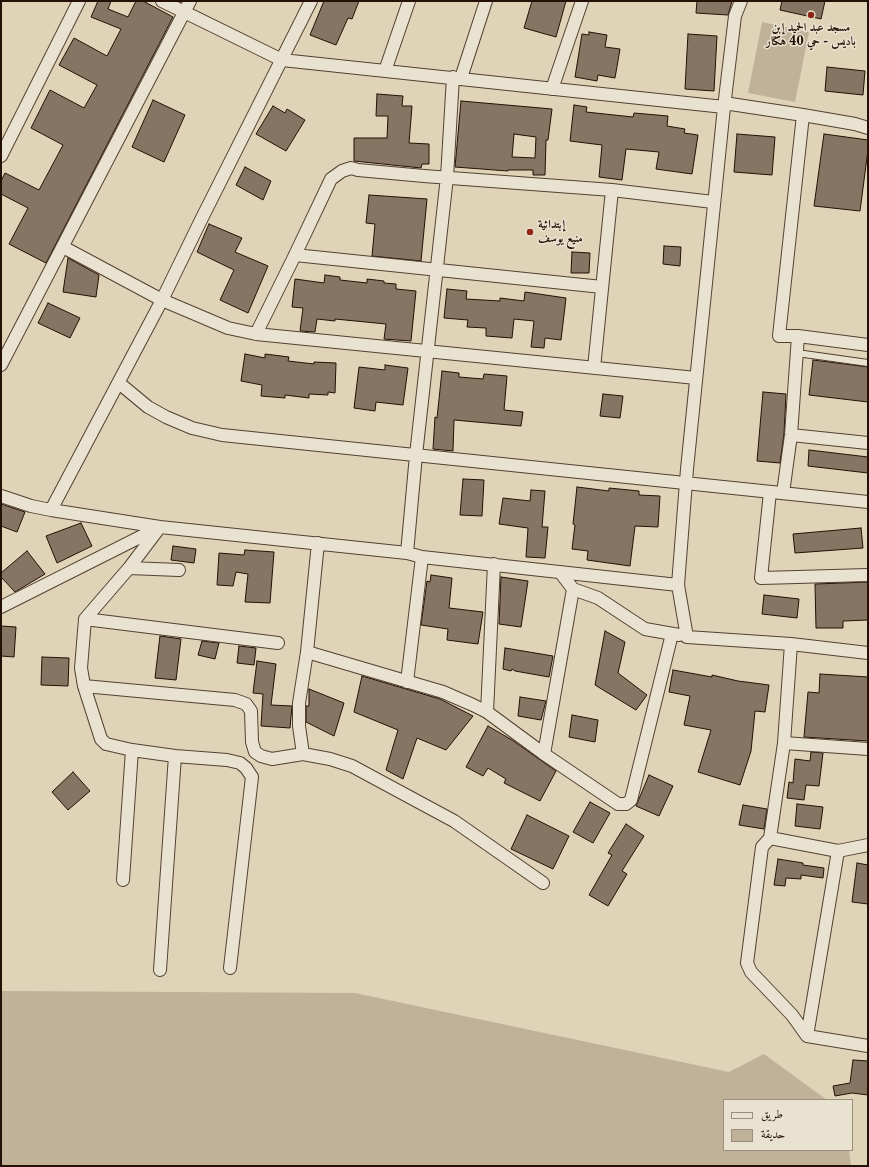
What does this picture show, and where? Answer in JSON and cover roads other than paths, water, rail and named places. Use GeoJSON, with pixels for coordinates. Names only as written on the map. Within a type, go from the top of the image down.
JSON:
{"type":"FeatureCollection","features":[{"type":"Feature","properties":{"kind":"street"},"geometry":{"type":"LineString","coordinates":[[1,156],[79,1]]}},
{"type":"Feature","properties":{"kind":"street"},"geometry":{"type":"LineString","coordinates":[[162,1],[187,6],[282,60],[552,89],[724,105],[803,115],[855,124],[868,128]]}},
{"type":"Feature","properties":{"kind":"street"},"geometry":{"type":"LineString","coordinates":[[51,510],[162,300],[311,1]]}},
{"type":"Feature","properties":{"kind":"street"},"geometry":{"type":"LineString","coordinates":[[385,71],[409,1]]}},
{"type":"Feature","properties":{"kind":"street"},"geometry":{"type":"LineString","coordinates":[[407,553],[416,455],[457,78],[486,1]]}},
{"type":"Feature","properties":{"kind":"street"},"geometry":{"type":"LineString","coordinates":[[552,89],[582,1]]}},
{"type":"Feature","properties":{"kind":"street"},"geometry":{"type":"LineString","coordinates":[[687,636],[678,585],[686,483],[713,202],[735,16],[740,1]]}},
{"type":"Feature","properties":{"kind":"street"},"geometry":{"type":"LineString","coordinates":[[1,365],[187,6]]}},
{"type":"Feature","properties":{"kind":"street"},"geometry":{"type":"LineString","coordinates":[[803,115],[779,336],[798,336],[868,344]]}},
{"type":"Feature","properties":{"kind":"street"},"geometry":{"type":"LineString","coordinates":[[256,334],[331,179],[342,171],[351,168],[358,170],[424,176],[612,190],[713,202]]}},
{"type":"Feature","properties":{"kind":"street"},"geometry":{"type":"LineString","coordinates":[[594,368],[612,190]]}},
{"type":"Feature","properties":{"kind":"street"},"geometry":{"type":"LineString","coordinates":[[63,247],[162,300],[224,327],[256,334],[696,378]]}},
{"type":"Feature","properties":{"kind":"street"},"geometry":{"type":"LineString","coordinates":[[295,255],[602,287]]}},
{"type":"Feature","properties":{"kind":"street"},"geometry":{"type":"LineString","coordinates":[[783,493],[791,435],[798,336]]}},
{"type":"Feature","properties":{"kind":"street"},"geometry":{"type":"LineString","coordinates":[[118,383],[156,412],[171,420],[192,428],[222,435],[868,502]]}},
{"type":"Feature","properties":{"kind":"street"},"geometry":{"type":"LineString","coordinates":[[791,435],[868,443]]}},
{"type":"Feature","properties":{"kind":"street"},"geometry":{"type":"LineString","coordinates":[[770,492],[761,578],[868,575]]}},
{"type":"Feature","properties":{"kind":"street"},"geometry":{"type":"LineString","coordinates":[[1,496],[31,506],[51,510],[160,527],[318,543],[407,553],[422,557],[678,585]]}},
{"type":"Feature","properties":{"kind":"street"},"geometry":{"type":"LineString","coordinates":[[160,527],[129,568],[85,619],[81,668],[84,686],[101,739],[106,744],[132,750],[176,756],[227,760],[240,763],[246,768],[252,778],[230,968]]}},
{"type":"Feature","properties":{"kind":"street"},"geometry":{"type":"LineString","coordinates":[[1,607],[160,527]]}},
{"type":"Feature","properties":{"kind":"street"},"geometry":{"type":"LineString","coordinates":[[303,754],[299,726],[299,703],[307,652],[318,543]]}},
{"type":"Feature","properties":{"kind":"street"},"geometry":{"type":"LineString","coordinates":[[407,682],[422,557]]}},
{"type":"Feature","properties":{"kind":"street"},"geometry":{"type":"LineString","coordinates":[[487,712],[494,564]]}},
{"type":"Feature","properties":{"kind":"street"},"geometry":{"type":"LineString","coordinates":[[129,568],[179,570]]}},
{"type":"Feature","properties":{"kind":"street"},"geometry":{"type":"LineString","coordinates":[[560,572],[573,589],[598,598],[645,629],[687,636],[791,644],[868,653]]}},
{"type":"Feature","properties":{"kind":"street"},"geometry":{"type":"LineString","coordinates":[[544,754],[573,589]]}},
{"type":"Feature","properties":{"kind":"street"},"geometry":{"type":"LineString","coordinates":[[85,619],[278,644]]}},
{"type":"Feature","properties":{"kind":"street"},"geometry":{"type":"LineString","coordinates":[[307,652],[443,692],[487,712],[544,754],[618,804],[626,804],[631,800],[672,634]]}},
{"type":"Feature","properties":{"kind":"street"},"geometry":{"type":"LineString","coordinates":[[791,644],[784,743],[770,838],[762,847],[747,963],[750,972],[792,1015],[808,1036],[868,1046]]}},
{"type":"Feature","properties":{"kind":"street"},"geometry":{"type":"LineString","coordinates":[[84,686],[235,700],[246,704],[251,711],[252,742],[255,752],[261,756],[272,759],[303,754],[330,759],[352,766],[454,821],[543,883]]}},
{"type":"Feature","properties":{"kind":"street"},"geometry":{"type":"LineString","coordinates":[[784,743],[868,749]]}},
{"type":"Feature","properties":{"kind":"street"},"geometry":{"type":"LineString","coordinates":[[123,880],[132,750]]}},
{"type":"Feature","properties":{"kind":"street"},"geometry":{"type":"LineString","coordinates":[[160,970],[176,756]]}},
{"type":"Feature","properties":{"kind":"street"},"geometry":{"type":"LineString","coordinates":[[770,838],[838,851],[868,845]]}},
{"type":"Feature","properties":{"kind":"street"},"geometry":{"type":"LineString","coordinates":[[808,1036],[838,851]]}},
{"type":"Feature","properties":{"kind":"lane"},"geometry":{"type":"LineString","coordinates":[[797,353],[868,363]]}},
{"type":"Feature","properties":{"kind":"place","name":"مسجد عبد الحميد إبن باديس - حي 40 هكتار"},"geometry":{"type":"Point","coordinates":[811,15]}},
{"type":"Feature","properties":{"kind":"place","name":"إبتدائية منيع يوسف"},"geometry":{"type":"Point","coordinates":[530,232]}}]}
